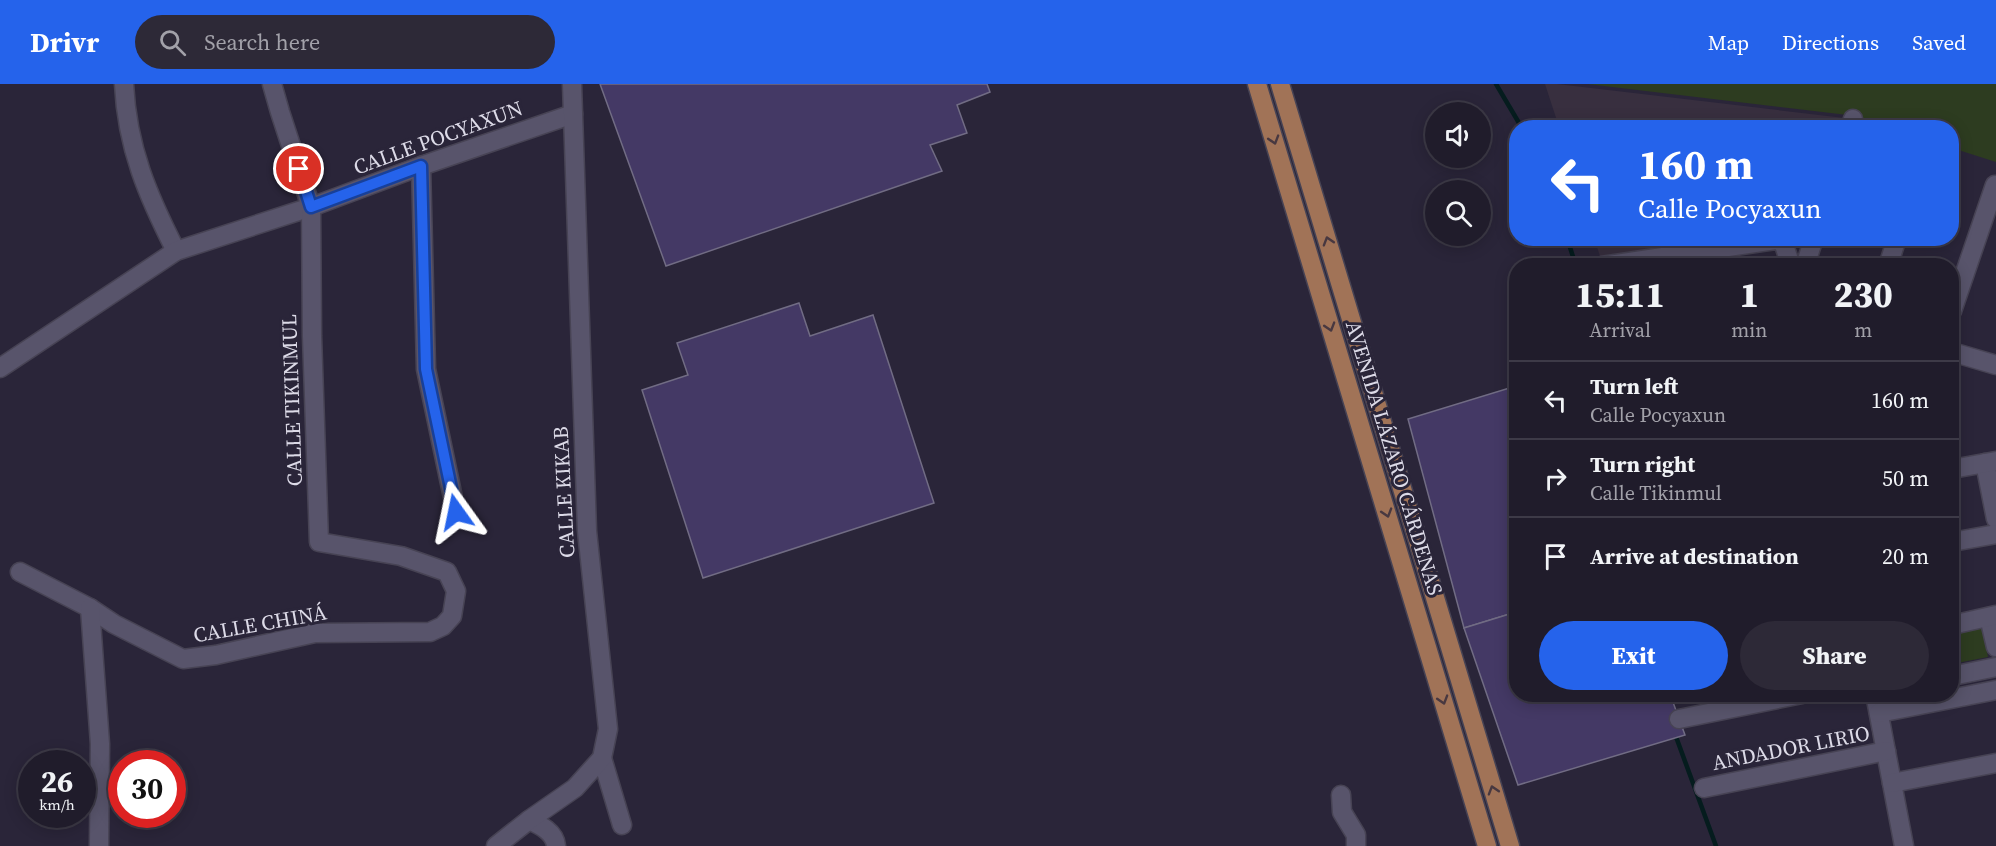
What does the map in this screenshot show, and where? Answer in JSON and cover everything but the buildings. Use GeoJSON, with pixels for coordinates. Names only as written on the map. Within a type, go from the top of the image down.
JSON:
{"type":"FeatureCollection","features":[{"type":"Feature","properties":{"kind":"main road","name":"AVENIDA LÁZARO CÁRDENAS"},"geometry":{"type":"LineString","coordinates":[[1257,84],[1487,846]]}},
{"type":"Feature","properties":{"kind":"main road","name":"AVENIDA LÁZARO CÁRDENAS"},"geometry":{"type":"LineString","coordinates":[[1280,84],[1510,846]]}},
{"type":"Feature","properties":{"kind":"street"},"geometry":{"type":"LineString","coordinates":[[124,84],[129,131],[140,167],[152,203],[176,251]]}},
{"type":"Feature","properties":{"kind":"street","name":"CALLE TIKINMUL"},"geometry":{"type":"LineString","coordinates":[[272,84],[311,207],[312,336],[319,542],[401,556],[447,572],[456,591],[452,616]]}},
{"type":"Feature","properties":{"kind":"street","name":"CALLE KIKAB"},"geometry":{"type":"LineString","coordinates":[[496,846],[576,788],[602,758],[608,729],[587,531],[572,84]]}},
{"type":"Feature","properties":{"kind":"street","name":"CALLE POCYAXUN"},"geometry":{"type":"LineString","coordinates":[[0,368],[176,251],[311,207],[421,166],[573,114]]}},
{"type":"Feature","properties":{"kind":"street"},"geometry":{"type":"LineString","coordinates":[[421,166],[426,369],[456,512]]}},
{"type":"Feature","properties":{"kind":"street"},"geometry":{"type":"LineString","coordinates":[[1959,291],[1995,184]]}},
{"type":"Feature","properties":{"kind":"street"},"geometry":{"type":"LineString","coordinates":[[1655,258],[1735,246]]}},
{"type":"Feature","properties":{"kind":"street"},"geometry":{"type":"LineString","coordinates":[[1959,354],[1996,365]]}},
{"type":"Feature","properties":{"kind":"street"},"geometry":{"type":"LineString","coordinates":[[1959,468],[1990,462],[1996,519]]}},
{"type":"Feature","properties":{"kind":"street"},"geometry":{"type":"LineString","coordinates":[[1379,487],[1400,479]]}},
{"type":"Feature","properties":{"kind":"street"},"geometry":{"type":"LineString","coordinates":[[1959,541],[1996,534]]}},
{"type":"Feature","properties":{"kind":"street","name":"CALLE CHINÁ"},"geometry":{"type":"LineString","coordinates":[[20,572],[183,659],[216,655],[315,633],[430,632],[443,626],[452,616]]}},
{"type":"Feature","properties":{"kind":"street"},"geometry":{"type":"LineString","coordinates":[[1414,605],[1435,598]]}},
{"type":"Feature","properties":{"kind":"street"},"geometry":{"type":"LineString","coordinates":[[90,608],[100,744],[99,846]]}},
{"type":"Feature","properties":{"kind":"street"},"geometry":{"type":"LineString","coordinates":[[1959,623],[1993,616],[1996,647]]}},
{"type":"Feature","properties":{"kind":"street"},"geometry":{"type":"LineString","coordinates":[[1959,675],[1996,667]]}},
{"type":"Feature","properties":{"kind":"street"},"geometry":{"type":"LineString","coordinates":[[1959,694],[1996,690]]}},
{"type":"Feature","properties":{"kind":"street"},"geometry":{"type":"LineString","coordinates":[[1679,719],[1763,702]]}},
{"type":"Feature","properties":{"kind":"street"},"geometry":{"type":"LineString","coordinates":[[1894,702],[1877,704],[1904,846]]}},
{"type":"Feature","properties":{"kind":"street","name":"ANDADOR LIRIO"},"geometry":{"type":"LineString","coordinates":[[1704,788],[1886,752]]}},
{"type":"Feature","properties":{"kind":"street"},"geometry":{"type":"LineString","coordinates":[[602,758],[622,825]]}},
{"type":"Feature","properties":{"kind":"street"},"geometry":{"type":"LineString","coordinates":[[1892,783],[1996,763]]}},
{"type":"Feature","properties":{"kind":"street"},"geometry":{"type":"LineString","coordinates":[[1341,795],[1342,812],[1356,835],[1356,846]]}},
{"type":"Feature","properties":{"kind":"street"},"geometry":{"type":"LineString","coordinates":[[529,820],[544,827],[556,840],[556,846]]}},
{"type":"Feature","properties":{"kind":"shaded area"},"geometry":{"type":"Polygon","coordinates":[[[1545,84],[1853,119],[1853,120],[1557,120],[1545,84]]]}},
{"type":"Feature","properties":{"kind":"shaded area"},"geometry":{"type":"Polygon","coordinates":[[[1597,246],[1688,246],[1623,258],[1601,258],[1597,246]]]}},
{"type":"Feature","properties":{"kind":"green space"},"geometry":{"type":"Polygon","coordinates":[[[1587,84],[1996,84],[1996,162],[1959,150],[1959,120],[1869,120],[1856,116],[1587,84]]]}},
{"type":"Feature","properties":{"kind":"green space"},"geometry":{"type":"Polygon","coordinates":[[[1981,620],[1988,657],[1959,663],[1959,625],[1981,620]]]}},
{"type":"Feature","properties":{"kind":"waterway"},"geometry":{"type":"LineString","coordinates":[[1496,84],[1517,120]]}},
{"type":"Feature","properties":{"kind":"waterway"},"geometry":{"type":"LineString","coordinates":[[1570,246],[1573,258]]}},
{"type":"Feature","properties":{"kind":"waterway"},"geometry":{"type":"LineString","coordinates":[[1675,734],[1716,846]]}},
{"type":"Feature","properties":{"kind":"route"},"geometry":{"type":"LineString","coordinates":[[299,169],[311,207],[421,166],[426,369],[456,512]]}}]}
